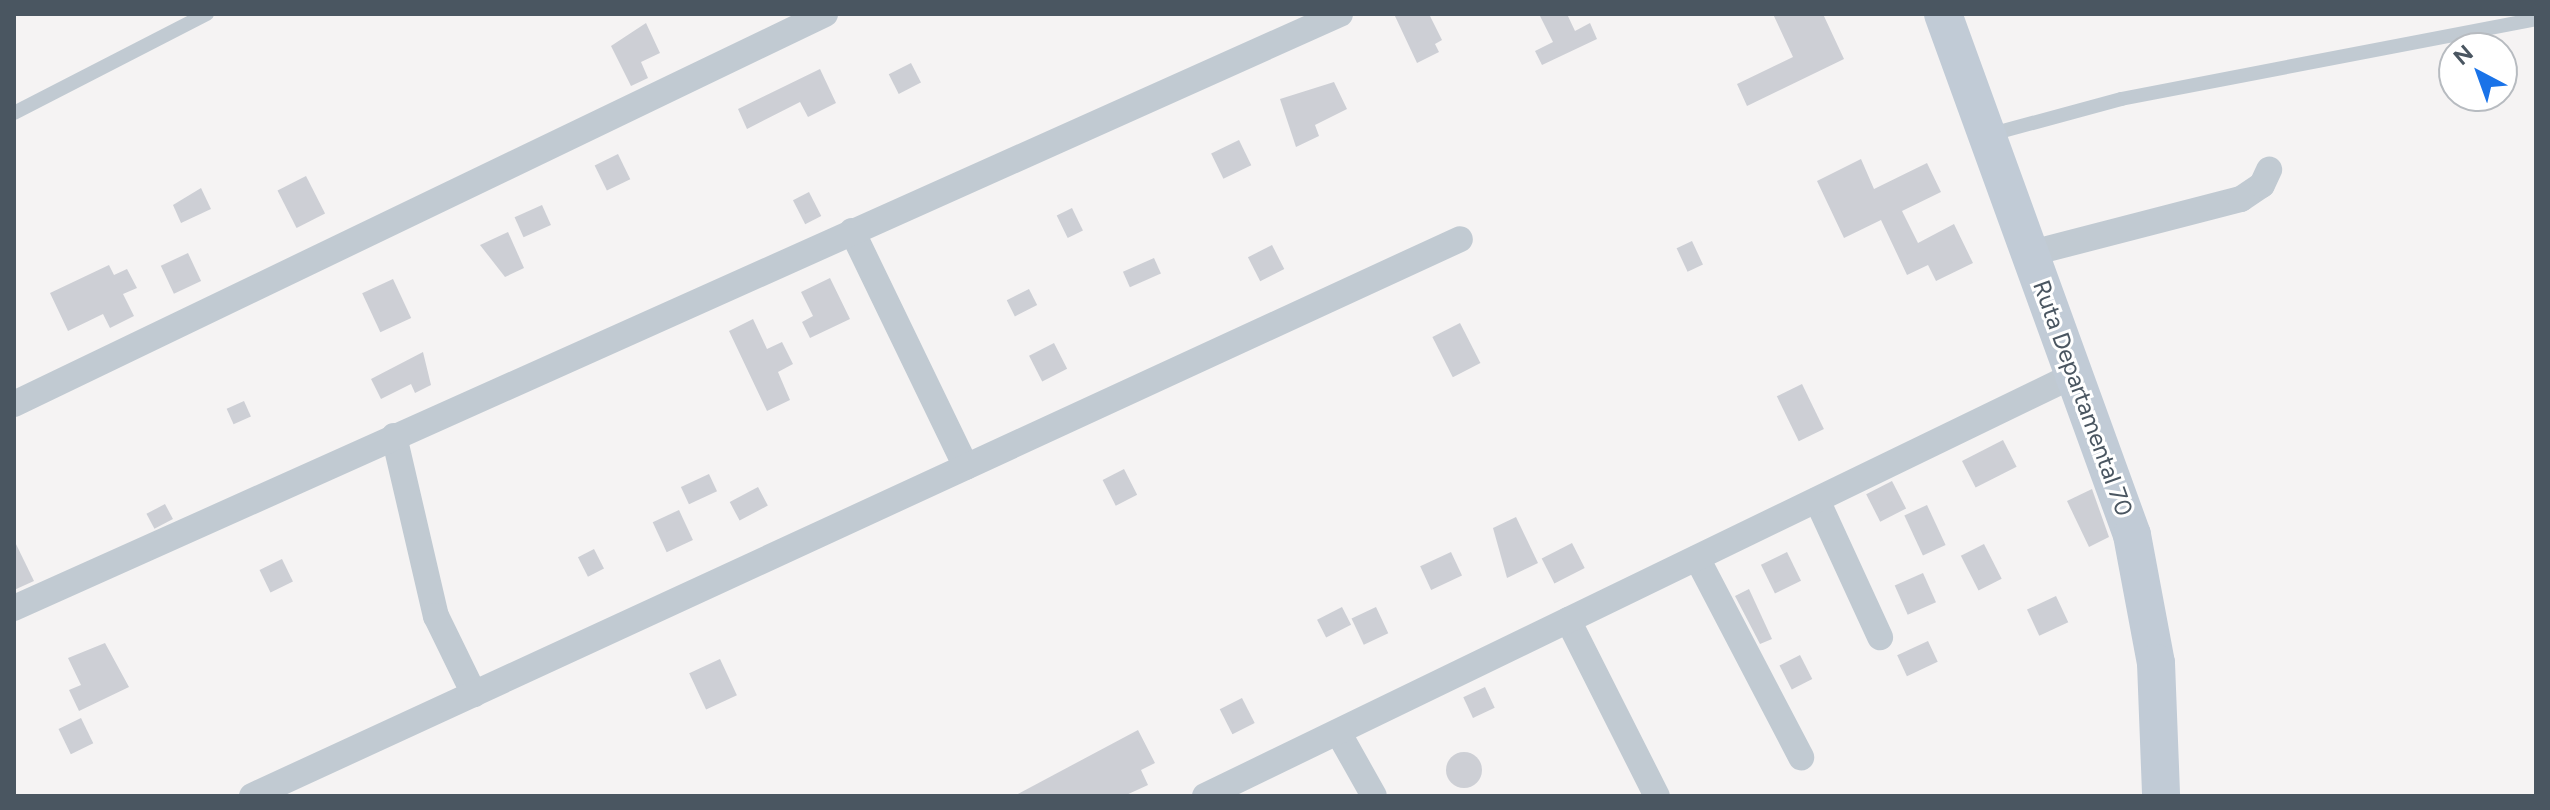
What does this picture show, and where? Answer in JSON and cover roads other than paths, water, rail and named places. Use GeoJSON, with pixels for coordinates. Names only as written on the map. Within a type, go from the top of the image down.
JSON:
{"type":"FeatureCollection","features":[{"type":"Feature","properties":{"kind":"main road","name":"Ruta Departamental 70"},"geometry":{"type":"LineString","coordinates":[[1943,14],[2132,535],[2156,663],[2161,796]]}},
{"type":"Feature","properties":{"kind":"street"},"geometry":{"type":"LineString","coordinates":[[14,404],[825,14]]}},
{"type":"Feature","properties":{"kind":"street"},"geometry":{"type":"LineString","coordinates":[[14,608],[1340,14]]}},
{"type":"Feature","properties":{"kind":"street"},"geometry":{"type":"LineString","coordinates":[[2032,253],[2241,199],[2262,185],[2269,170]]}},
{"type":"Feature","properties":{"kind":"street"},"geometry":{"type":"LineString","coordinates":[[852,231],[966,467]]}},
{"type":"Feature","properties":{"kind":"street"},"geometry":{"type":"LineString","coordinates":[[252,796],[1460,239]]}},
{"type":"Feature","properties":{"kind":"street"},"geometry":{"type":"LineString","coordinates":[[1205,796],[2076,374]]}},
{"type":"Feature","properties":{"kind":"street"},"geometry":{"type":"LineString","coordinates":[[394,436],[436,616],[474,694]]}},
{"type":"Feature","properties":{"kind":"street"},"geometry":{"type":"LineString","coordinates":[[1817,500],[1880,637]]}},
{"type":"Feature","properties":{"kind":"street"},"geometry":{"type":"LineString","coordinates":[[1697,558],[1801,757]]}},
{"type":"Feature","properties":{"kind":"street"},"geometry":{"type":"LineString","coordinates":[[1568,620],[1657,796]]}},
{"type":"Feature","properties":{"kind":"street"},"geometry":{"type":"LineString","coordinates":[[1338,732],[1374,796]]}},
{"type":"Feature","properties":{"kind":"lane"},"geometry":{"type":"LineString","coordinates":[[14,113],[207,14]]}},
{"type":"Feature","properties":{"kind":"lane"},"geometry":{"type":"LineString","coordinates":[[1988,135],[2121,99],[2536,19]]}}]}
